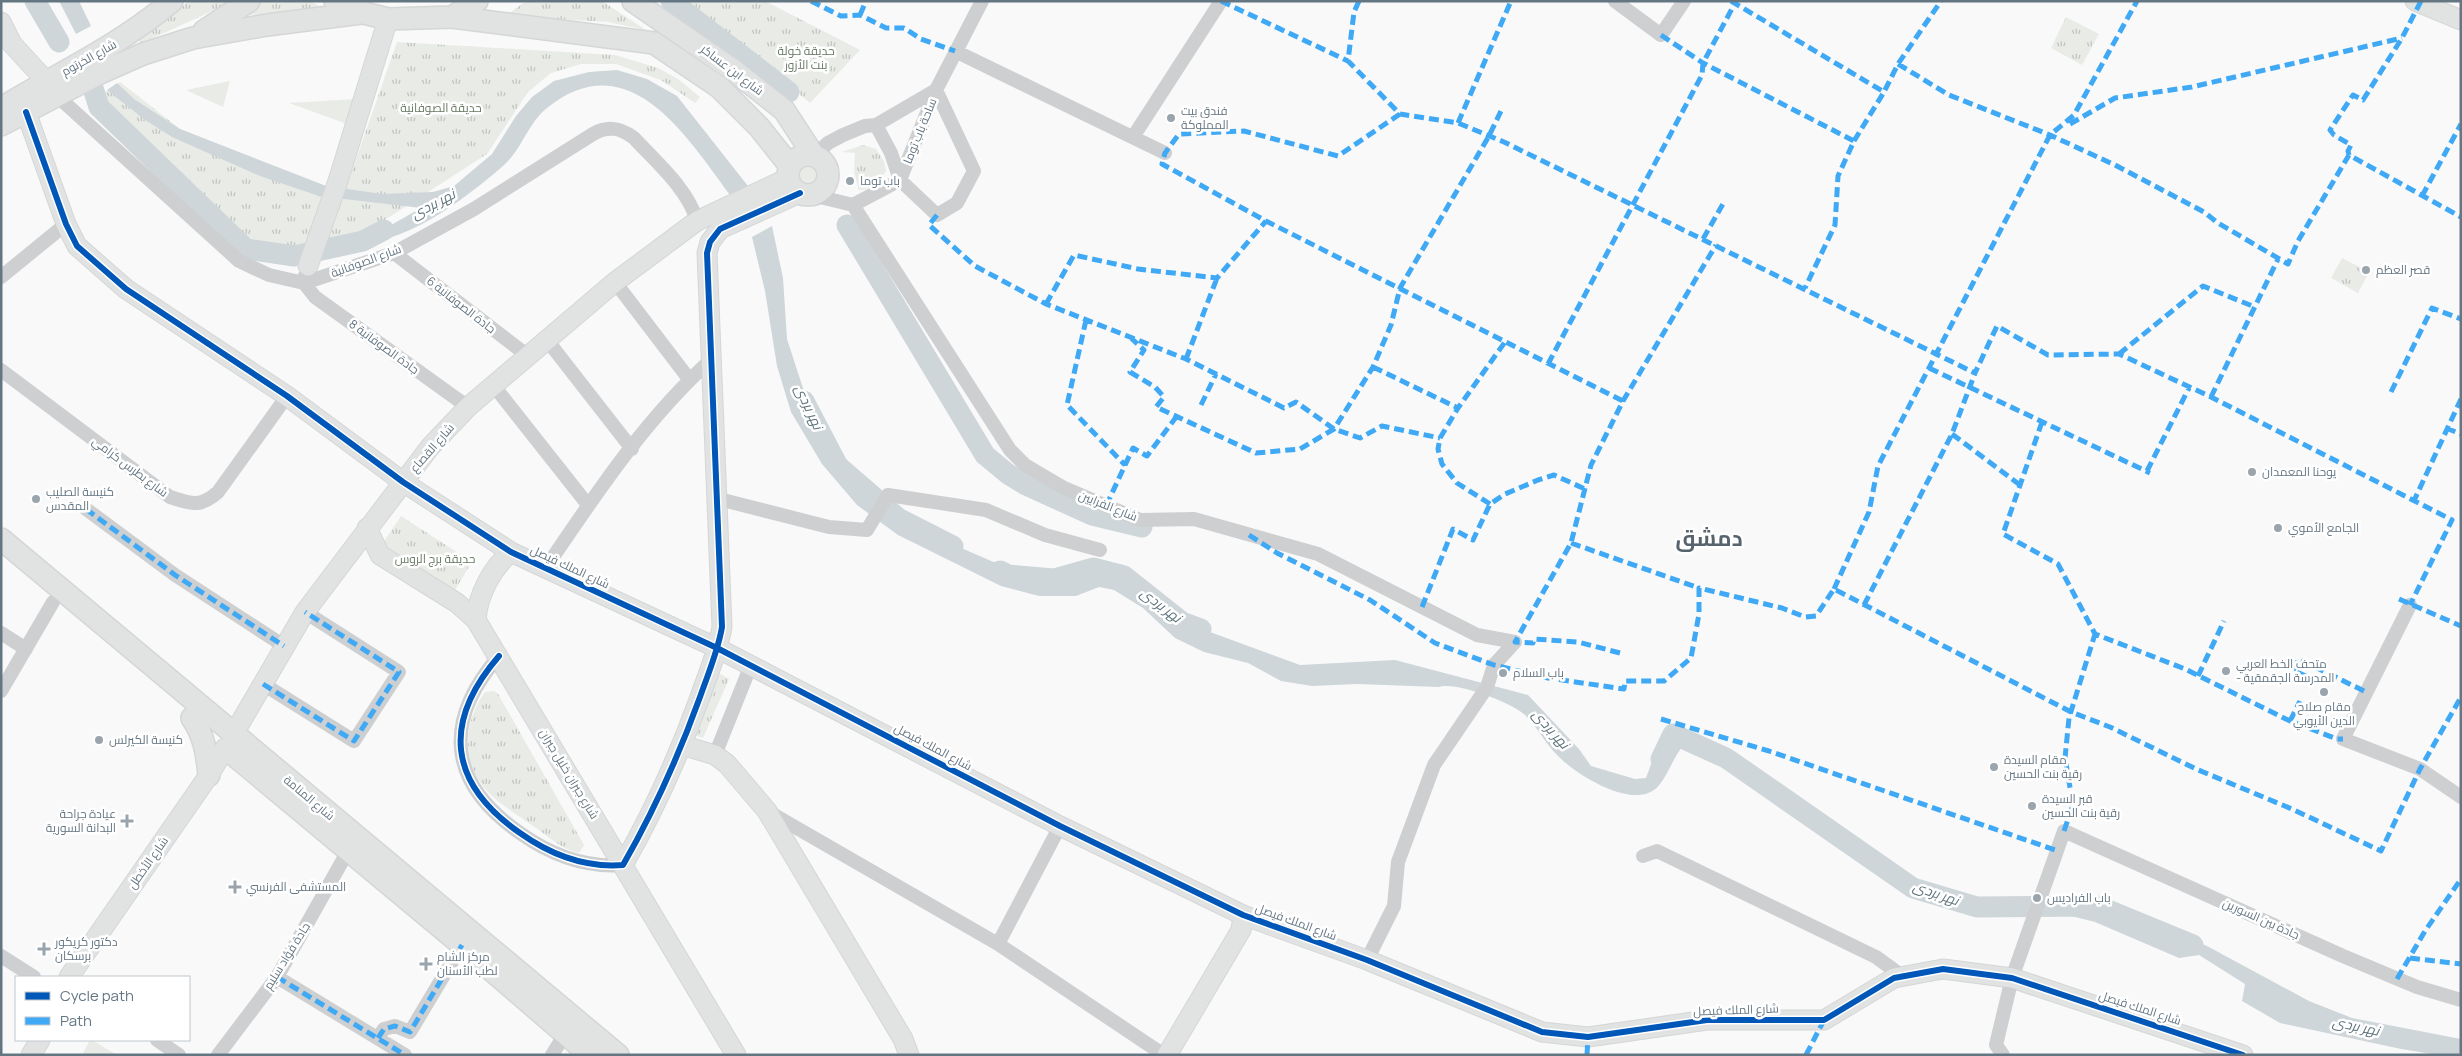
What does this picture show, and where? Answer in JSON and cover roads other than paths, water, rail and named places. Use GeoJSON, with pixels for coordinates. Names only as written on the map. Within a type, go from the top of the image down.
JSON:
{"type":"FeatureCollection","features":[{"type":"Feature","properties":{"kind":"main road","name":"شارع الخرتوم"},"geometry":{"type":"LineString","coordinates":[[1,108],[52,88],[148,22],[172,1]]}},
{"type":"Feature","properties":{"kind":"main road"},"geometry":{"type":"LineString","coordinates":[[193,38],[249,1]]}},
{"type":"Feature","properties":{"kind":"main road"},"geometry":{"type":"LineString","coordinates":[[336,1],[364,13],[388,19],[452,17],[654,43],[719,87],[759,127],[798,183],[824,188],[829,176],[825,163],[814,156]]}},
{"type":"Feature","properties":{"kind":"main road"},"geometry":{"type":"LineString","coordinates":[[452,17],[477,1]]}},
{"type":"Feature","properties":{"kind":"main road","name":"شارع ابن عساكر"},"geometry":{"type":"LineString","coordinates":[[633,1],[726,64],[784,110],[814,156]]}},
{"type":"Feature","properties":{"kind":"main road"},"geometry":{"type":"LineString","coordinates":[[1,125],[26,112],[52,88],[143,54],[193,38],[267,25],[364,13]]}},
{"type":"Feature","properties":{"kind":"main road","name":"ساحة باب توما"},"geometry":{"type":"LineString","coordinates":[[798,183],[803,155],[814,156]]}},
{"type":"Feature","properties":{"kind":"main road","name":"شارع المنامة"},"geometry":{"type":"LineString","coordinates":[[1,539],[229,741],[348,851],[462,945],[590,1055]]}},
{"type":"Feature","properties":{"kind":"main road","name":"شارع المنامة"},"geometry":{"type":"LineString","coordinates":[[1,559],[192,718],[229,741],[618,1055]]}},
{"type":"Feature","properties":{"kind":"main road"},"geometry":{"type":"LineString","coordinates":[[192,718],[199,728],[204,743],[209,775]]}},
{"type":"Feature","properties":{"kind":"street"},"geometry":{"type":"LineString","coordinates":[[900,180],[936,215],[957,203],[974,171],[936,90],[982,1]]}},
{"type":"Feature","properties":{"kind":"street"},"geometry":{"type":"LineString","coordinates":[[1134,137],[1221,1]]}},
{"type":"Feature","properties":{"kind":"street"},"geometry":{"type":"LineString","coordinates":[[1615,1],[1661,35],[1684,1]]}},
{"type":"Feature","properties":{"kind":"street"},"geometry":{"type":"LineString","coordinates":[[2415,1],[2461,20]]}},
{"type":"Feature","properties":{"kind":"street"},"geometry":{"type":"LineString","coordinates":[[1,22],[7,47],[240,261],[269,275],[306,275],[338,181],[388,19]]}},
{"type":"Feature","properties":{"kind":"street"},"geometry":{"type":"LineString","coordinates":[[955,50],[1165,153]]}},
{"type":"Feature","properties":{"kind":"street","name":"ساحة باب توما"},"geometry":{"type":"LineString","coordinates":[[814,156],[828,143],[865,126],[876,125],[936,90]]}},
{"type":"Feature","properties":{"kind":"street","name":"ساحة باب توما"},"geometry":{"type":"LineString","coordinates":[[853,205],[900,180],[936,90]]}},
{"type":"Feature","properties":{"kind":"street","name":"شارع الملك فيصل"},"geometry":{"type":"LineString","coordinates":[[26,112],[66,224],[77,246],[126,289],[288,396],[403,482],[511,552],[718,648],[1060,826],[1243,915],[1367,960],[1542,1032],[1588,1037],[1707,1020],[1824,1020],[1894,978],[1943,969],[2012,978],[2244,1055]]}},
{"type":"Feature","properties":{"kind":"street","name":"ساحة باب توما"},"geometry":{"type":"LineString","coordinates":[[876,125],[888,146],[900,180]]}},
{"type":"Feature","properties":{"kind":"street","name":"شارع الصوفانية"},"geometry":{"type":"LineString","coordinates":[[306,275],[394,253],[474,209],[599,130],[613,128],[626,132],[641,146],[682,192],[694,210],[697,221]]}},
{"type":"Feature","properties":{"kind":"street"},"geometry":{"type":"LineString","coordinates":[[499,656],[476,688],[462,724],[462,757],[473,788],[482,801],[506,823],[550,851],[592,865],[623,865],[647,825],[682,745],[718,648],[723,616],[707,253],[710,242],[720,229],[798,183],[853,205]]}},
{"type":"Feature","properties":{"kind":"street","name":"شارع القصاع"},"geometry":{"type":"LineString","coordinates":[[229,741],[305,612],[430,447],[468,407],[615,282],[697,221],[798,183]]}},
{"type":"Feature","properties":{"kind":"street","name":"شارع الفرايين"},"geometry":{"type":"LineString","coordinates":[[853,205],[1010,450],[1025,465],[1064,488],[1140,520],[1194,519],[1318,554],[1477,635],[1515,642],[1494,665],[1486,687],[1434,766],[1398,862],[1394,906],[1367,960]]}},
{"type":"Feature","properties":{"kind":"street"},"geometry":{"type":"LineString","coordinates":[[697,221],[700,243],[707,253]]}},
{"type":"Feature","properties":{"kind":"street"},"geometry":{"type":"LineString","coordinates":[[1,277],[66,224]]}},
{"type":"Feature","properties":{"kind":"street","name":"جادة الصوفانية 6"},"geometry":{"type":"LineString","coordinates":[[394,253],[528,356]]}},
{"type":"Feature","properties":{"kind":"street","name":"جادة الصوفانية 8"},"geometry":{"type":"LineString","coordinates":[[306,275],[315,297],[468,407]]}},
{"type":"Feature","properties":{"kind":"street"},"geometry":{"type":"LineString","coordinates":[[615,282],[689,379]]}},
{"type":"Feature","properties":{"kind":"street"},"geometry":{"type":"LineString","coordinates":[[547,340],[632,449]]}},
{"type":"Feature","properties":{"kind":"street"},"geometry":{"type":"LineString","coordinates":[[545,569],[588,505],[632,449],[689,379],[712,358]]}},
{"type":"Feature","properties":{"kind":"street","name":"شارع بطرس كرامي"},"geometry":{"type":"LineString","coordinates":[[1,370],[170,497],[190,504],[206,502],[218,492],[288,396]]}},
{"type":"Feature","properties":{"kind":"street"},"geometry":{"type":"LineString","coordinates":[[494,386],[588,505]]}},
{"type":"Feature","properties":{"kind":"street"},"geometry":{"type":"LineString","coordinates":[[718,499],[829,527],[867,530],[888,495],[986,510],[1045,535],[1100,550]]}},
{"type":"Feature","properties":{"kind":"street"},"geometry":{"type":"LineString","coordinates":[[86,509],[175,574],[284,646]]}},
{"type":"Feature","properties":{"kind":"street","name":"شارع جبران خليل جبران"},"geometry":{"type":"LineString","coordinates":[[367,528],[380,555],[457,603],[476,620],[736,1055]]}},
{"type":"Feature","properties":{"kind":"street"},"geometry":{"type":"LineString","coordinates":[[476,620],[481,595],[497,565],[511,552]]}},
{"type":"Feature","properties":{"kind":"street"},"geometry":{"type":"LineString","coordinates":[[1,691],[53,602]]}},
{"type":"Feature","properties":{"kind":"street"},"geometry":{"type":"LineString","coordinates":[[2410,605],[2343,739],[2420,769],[2461,798]]}},
{"type":"Feature","properties":{"kind":"street"},"geometry":{"type":"LineString","coordinates":[[263,684],[354,741],[399,672],[305,612]]}},
{"type":"Feature","properties":{"kind":"street"},"geometry":{"type":"LineString","coordinates":[[1,633],[26,649]]}},
{"type":"Feature","properties":{"kind":"street"},"geometry":{"type":"LineString","coordinates":[[715,754],[751,665]]}},
{"type":"Feature","properties":{"kind":"street","name":"شارع الأخطل"},"geometry":{"type":"LineString","coordinates":[[70,976],[209,775],[229,741]]}},
{"type":"Feature","properties":{"kind":"street"},"geometry":{"type":"LineString","coordinates":[[682,745],[715,754],[738,774],[767,811],[906,1047],[919,1055]]}},
{"type":"Feature","properties":{"kind":"street"},"geometry":{"type":"LineString","coordinates":[[767,811],[998,944],[1166,1055],[1241,930],[1243,915]]}},
{"type":"Feature","properties":{"kind":"street"},"geometry":{"type":"LineString","coordinates":[[610,842],[631,839],[647,825]]}},
{"type":"Feature","properties":{"kind":"street"},"geometry":{"type":"LineString","coordinates":[[998,944],[1060,826]]}},
{"type":"Feature","properties":{"kind":"street","name":"جادة بين السورين"},"geometry":{"type":"LineString","coordinates":[[2012,978],[2064,831],[2343,956],[2417,987],[2461,1000]]}},
{"type":"Feature","properties":{"kind":"street","name":"جادة فؤاد سليم"},"geometry":{"type":"LineString","coordinates":[[218,1055],[278,977],[348,851]]}},
{"type":"Feature","properties":{"kind":"street"},"geometry":{"type":"LineString","coordinates":[[1643,856],[1657,851],[1876,956],[1902,976]]}},
{"type":"Feature","properties":{"kind":"street"},"geometry":{"type":"LineString","coordinates":[[378,1038],[384,1029],[394,1026],[410,1032],[462,945]]}},
{"type":"Feature","properties":{"kind":"street"},"geometry":{"type":"LineString","coordinates":[[1,956],[32,976]]}},
{"type":"Feature","properties":{"kind":"street"},"geometry":{"type":"LineString","coordinates":[[278,977],[405,1055]]}},
{"type":"Feature","properties":{"kind":"street"},"geometry":{"type":"LineString","coordinates":[[1997,1052],[2012,978]]}},
{"type":"Feature","properties":{"kind":"street"},"geometry":{"type":"LineString","coordinates":[[552,1055],[565,1034]]}},
{"type":"Feature","properties":{"kind":"street"},"geometry":{"type":"LineString","coordinates":[[31,1055],[39,1041]]}},
{"type":"Feature","properties":{"kind":"street"},"geometry":{"type":"LineString","coordinates":[[158,1041],[178,1054]]}},
{"type":"Feature","properties":{"kind":"water"},"geometry":{"type":"Polygon","coordinates":[[[59,1],[79,1],[91,26],[76,34],[59,1]]]}},
{"type":"Feature","properties":{"kind":"water"},"geometry":{"type":"Polygon","coordinates":[[[617,70],[647,79],[677,96],[748,186],[730,195],[695,148],[675,125],[653,105],[630,91],[604,86],[577,90],[540,114],[516,151],[504,165],[459,201],[420,225],[385,240],[327,256],[304,260],[266,261],[247,256],[229,242],[109,125],[99,107],[246,249],[294,256],[363,241],[421,208],[319,196],[260,176],[172,137],[145,120],[107,90],[117,83],[134,99],[180,129],[326,186],[382,194],[433,192],[454,186],[492,154],[516,116],[532,97],[554,81],[589,72],[617,70]]]}},
{"type":"Feature","properties":{"kind":"water"},"geometry":{"type":"Polygon","coordinates":[[[772,226],[783,278],[787,339],[812,416],[824,439],[859,484],[898,518],[931,535],[1026,576],[1054,579],[1093,568],[1111,569],[1124,576],[1180,621],[1300,665],[1395,660],[1528,695],[1579,749],[1591,766],[1635,779],[1646,778],[1662,734],[1673,734],[1696,744],[1683,746],[1662,782],[1654,790],[1643,794],[1631,795],[1617,792],[1589,779],[1565,763],[1526,716],[1510,705],[1484,694],[1447,686],[1357,684],[1312,686],[1281,681],[1248,663],[1204,652],[1175,638],[1143,608],[1114,590],[1099,587],[1076,596],[1039,596],[1001,586],[898,535],[857,505],[822,464],[791,412],[777,366],[765,291],[752,237],[772,226]]]}},
{"type":"Feature","properties":{"kind":"water"},"geometry":{"type":"Polygon","coordinates":[[[2066,906],[2098,906],[2166,934],[2178,934],[2207,946],[2309,1001],[2352,1018],[2461,1039],[2461,1055],[2438,1055],[2401,1049],[2280,1023],[2242,1001],[2245,984],[2199,955],[2179,958],[2095,922],[2071,916],[2066,906]]]}},
{"type":"Feature","properties":{"kind":"waterway","name":"نهر بردى"},"geometry":{"type":"LineString","coordinates":[[35,1],[59,42]]}},
{"type":"Feature","properties":{"kind":"waterway"},"geometry":{"type":"LineString","coordinates":[[671,1],[789,92]]}},
{"type":"Feature","properties":{"kind":"waterway","name":"نهر بردى"},"geometry":{"type":"LineString","coordinates":[[92,85],[99,107],[246,249],[294,256],[363,241],[384,230]]}},
{"type":"Feature","properties":{"kind":"waterway"},"geometry":{"type":"LineString","coordinates":[[847,225],[985,455],[1008,474],[1026,485],[1092,515],[1142,527]]}},
{"type":"Feature","properties":{"kind":"waterway","name":"نهر بردى"},"geometry":{"type":"LineString","coordinates":[[804,401],[838,466],[898,518],[953,546]]}},
{"type":"Feature","properties":{"kind":"waterway","name":"نهر بردى"},"geometry":{"type":"LineString","coordinates":[[1000,571],[1008,575],[1054,579],[1093,568],[1124,576],[1182,622],[1201,629]]}},
{"type":"Feature","properties":{"kind":"waterway","name":"نهر بردى"},"geometry":{"type":"LineString","coordinates":[[1661,759],[1673,734],[1726,758],[1913,888],[1977,907],[2098,906],[2193,945]]}},
{"type":"Feature","properties":{"kind":"place","name":"فندق بيت المملوكة"},"geometry":{"type":"Point","coordinates":[1171,118]}},
{"type":"Feature","properties":{"kind":"place","name":"باب توما"},"geometry":{"type":"Point","coordinates":[850,181]}},
{"type":"Feature","properties":{"kind":"place","name":"قصر العظم"},"geometry":{"type":"Point","coordinates":[2366,270]}},
{"type":"Feature","properties":{"kind":"place","name":"يوحنا المعمدان"},"geometry":{"type":"Point","coordinates":[2252,472]}},
{"type":"Feature","properties":{"kind":"place","name":"كنيسة الصليب المقدس"},"geometry":{"type":"Point","coordinates":[36,499]}},
{"type":"Feature","properties":{"kind":"place","name":"الجامع الأموي"},"geometry":{"type":"Point","coordinates":[2278,528]}},
{"type":"Feature","properties":{"kind":"place","name":"متحف الخط العربي - المدرسة الجقمقية"},"geometry":{"type":"Point","coordinates":[2226,671]}},
{"type":"Feature","properties":{"kind":"place","name":"باب السلام"},"geometry":{"type":"Point","coordinates":[1503,673]}},
{"type":"Feature","properties":{"kind":"place","name":"مقام صلاح الدين الأيوبي"},"geometry":{"type":"Point","coordinates":[2324,692]}},
{"type":"Feature","properties":{"kind":"place","name":"كنيسة الكيرلس"},"geometry":{"type":"Point","coordinates":[99,740]}},
{"type":"Feature","properties":{"kind":"place","name":"مقام السيدة رقية بنت الحسين"},"geometry":{"type":"Point","coordinates":[1994,767]}},
{"type":"Feature","properties":{"kind":"place","name":"قبر السيدة رقية بنت الحسين"},"geometry":{"type":"Point","coordinates":[2032,806]}},
{"type":"Feature","properties":{"kind":"place","name":"عيادة جراحة البدانة السورية"},"geometry":{"type":"Point","coordinates":[127,821]}},
{"type":"Feature","properties":{"kind":"place","name":"المستشفى الفرنسي"},"geometry":{"type":"Point","coordinates":[235,887]}},
{"type":"Feature","properties":{"kind":"place","name":"باب الفراديس"},"geometry":{"type":"Point","coordinates":[2037,898]}},
{"type":"Feature","properties":{"kind":"place","name":"دكتور كريكور برسكان"},"geometry":{"type":"Point","coordinates":[44,949]}},
{"type":"Feature","properties":{"kind":"place","name":"مركز الشام لطب الأسنان"},"geometry":{"type":"Point","coordinates":[426,964]}},
{"type":"Feature","properties":{"kind":"district","name":"دمشق"},"geometry":{"type":"Point","coordinates":[1709,538]}},
{"type":"Feature","properties":{"kind":"park label","name":"حديقة خولة بنت الأزور"},"geometry":{"type":"Point","coordinates":[806,58]}},
{"type":"Feature","properties":{"kind":"park label","name":"حديقة الصوفانية"},"geometry":{"type":"Point","coordinates":[441,108]}},
{"type":"Feature","properties":{"kind":"park label","name":"حديقة برج الروس"},"geometry":{"type":"Point","coordinates":[435,559]}}]}
